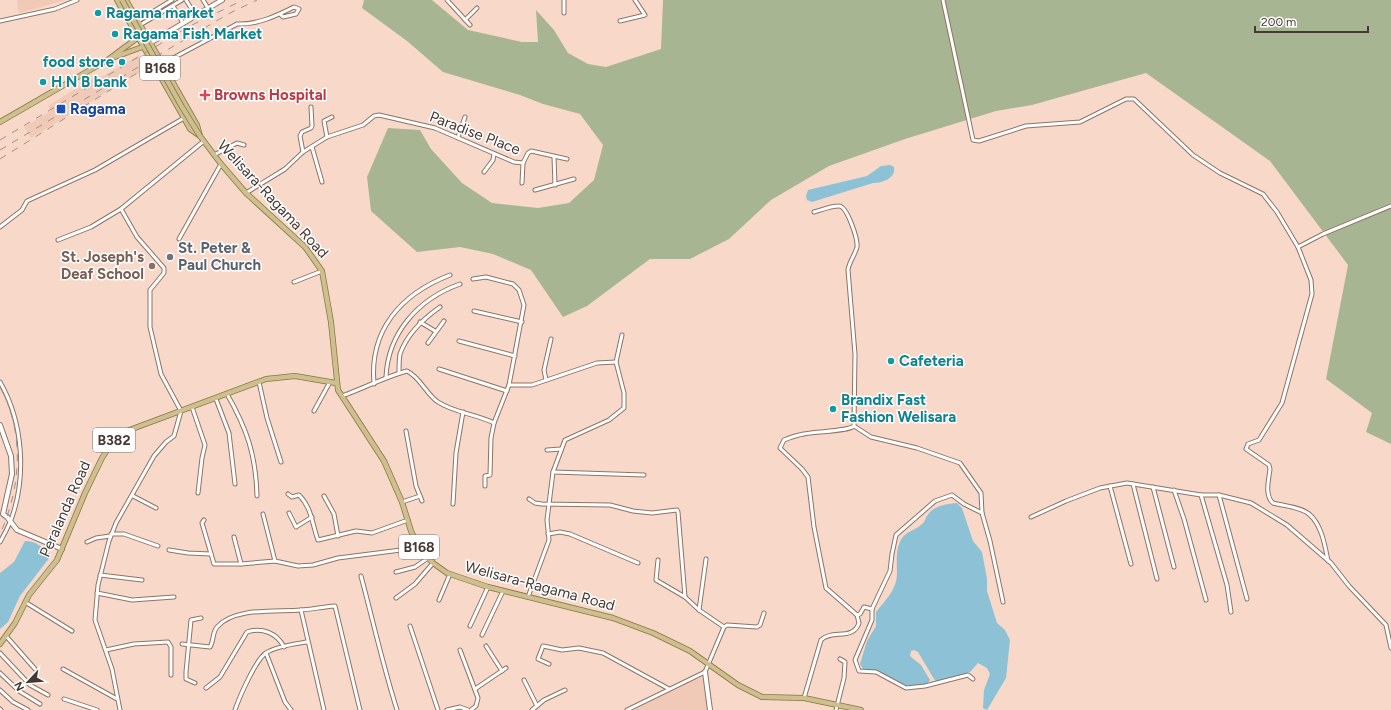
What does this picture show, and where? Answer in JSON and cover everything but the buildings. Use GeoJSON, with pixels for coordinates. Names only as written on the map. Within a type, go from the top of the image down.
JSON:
{"type":"FeatureCollection","features":[{"type":"Feature","properties":{"kind":"main road","name":"B168"},"geometry":{"type":"LineString","coordinates":[[117,0],[190,129],[200,136]]}},
{"type":"Feature","properties":{"kind":"main road","name":"B168"},"geometry":{"type":"LineString","coordinates":[[126,0],[197,125],[200,136]]}},
{"type":"Feature","properties":{"kind":"main road","name":"B168"},"geometry":{"type":"LineString","coordinates":[[126,0],[182,107],[200,136]]}},
{"type":"Feature","properties":{"kind":"main road"},"geometry":{"type":"LineString","coordinates":[[0,122],[109,59],[144,33]]}},
{"type":"Feature","properties":{"kind":"main road"},"geometry":{"type":"LineString","coordinates":[[109,59],[150,43]]}},
{"type":"Feature","properties":{"kind":"main road","name":"Welisara-Ragama Road"},"geometry":{"type":"LineString","coordinates":[[200,136],[221,164],[246,193],[305,247],[322,271],[331,322],[336,383],[342,396],[384,461],[402,502],[416,542],[433,563],[450,574],[488,587],[634,625],[670,641],[708,664],[738,685],[762,697],[804,698],[861,710]]}},
{"type":"Feature","properties":{"kind":"main road","name":"Peralanda Road"},"geometry":{"type":"LineString","coordinates":[[0,644],[25,602],[38,583],[53,566],[62,549],[85,493],[111,444],[124,432],[216,399],[266,379],[286,376],[336,383]]}},
{"type":"Feature","properties":{"kind":"street"},"geometry":{"type":"LineString","coordinates":[[0,21],[55,9],[77,0]]}},
{"type":"Feature","properties":{"kind":"street"},"geometry":{"type":"LineString","coordinates":[[138,23],[171,0]]}},
{"type":"Feature","properties":{"kind":"street"},"geometry":{"type":"LineString","coordinates":[[138,23],[182,0]]}},
{"type":"Feature","properties":{"kind":"street"},"geometry":{"type":"LineString","coordinates":[[186,0],[196,16]]}},
{"type":"Feature","properties":{"kind":"street"},"geometry":{"type":"LineString","coordinates":[[202,0],[208,8]]}},
{"type":"Feature","properties":{"kind":"street"},"geometry":{"type":"LineString","coordinates":[[150,43],[222,0]]}},
{"type":"Feature","properties":{"kind":"street"},"geometry":{"type":"LineString","coordinates":[[447,0],[470,25]]}},
{"type":"Feature","properties":{"kind":"street"},"geometry":{"type":"LineString","coordinates":[[564,0],[564,13]]}},
{"type":"Feature","properties":{"kind":"street"},"geometry":{"type":"LineString","coordinates":[[620,22],[645,15],[635,0]]}},
{"type":"Feature","properties":{"kind":"street"},"geometry":{"type":"LineString","coordinates":[[943,0],[973,140],[979,141],[1026,126],[1080,122],[1126,99],[1134,99],[1193,155],[1220,173],[1263,194],[1278,212],[1298,247],[1311,280],[1312,294],[1282,403],[1259,440],[1248,444],[1246,449],[1269,465],[1269,500],[1273,503],[1304,511],[1314,519],[1324,541],[1328,561]]}},
{"type":"Feature","properties":{"kind":"street"},"geometry":{"type":"LineString","coordinates":[[173,6],[183,23]]}},
{"type":"Feature","properties":{"kind":"street"},"geometry":{"type":"LineString","coordinates":[[162,64],[237,24],[250,25],[294,7],[299,9],[296,14],[283,17],[280,14]]}},
{"type":"Feature","properties":{"kind":"street"},"geometry":{"type":"LineString","coordinates":[[465,20],[477,8]]}},
{"type":"Feature","properties":{"kind":"street"},"geometry":{"type":"LineString","coordinates":[[303,152],[300,136],[302,132],[311,128],[312,126],[311,107]]}},
{"type":"Feature","properties":{"kind":"street","name":"Paradise Place"},"geometry":{"type":"LineString","coordinates":[[246,193],[285,169],[303,152],[327,136],[363,125],[374,116],[379,115],[435,128],[514,162],[523,163],[528,153],[532,151],[568,159]]}},
{"type":"Feature","properties":{"kind":"street"},"geometry":{"type":"LineString","coordinates":[[327,136],[324,121],[332,117]]}},
{"type":"Feature","properties":{"kind":"street"},"geometry":{"type":"LineString","coordinates":[[458,137],[465,117]]}},
{"type":"Feature","properties":{"kind":"street"},"geometry":{"type":"LineString","coordinates":[[0,227],[22,210],[28,201],[94,170],[184,118]]}},
{"type":"Feature","properties":{"kind":"street"},"geometry":{"type":"LineString","coordinates":[[58,240],[91,227],[121,209],[204,140]]}},
{"type":"Feature","properties":{"kind":"street"},"geometry":{"type":"LineString","coordinates":[[214,155],[237,143],[244,145]]}},
{"type":"Feature","properties":{"kind":"street"},"geometry":{"type":"LineString","coordinates":[[312,147],[322,182]]}},
{"type":"Feature","properties":{"kind":"street"},"geometry":{"type":"LineString","coordinates":[[484,172],[493,160],[494,154]]}},
{"type":"Feature","properties":{"kind":"street"},"geometry":{"type":"LineString","coordinates":[[554,157],[555,185]]}},
{"type":"Feature","properties":{"kind":"street"},"geometry":{"type":"LineString","coordinates":[[522,183],[523,163]]}},
{"type":"Feature","properties":{"kind":"street"},"geometry":{"type":"LineString","coordinates":[[179,239],[221,164]]}},
{"type":"Feature","properties":{"kind":"street"},"geometry":{"type":"LineString","coordinates":[[535,190],[574,179]]}},
{"type":"Feature","properties":{"kind":"street"},"geometry":{"type":"LineString","coordinates":[[814,212],[838,206],[843,207],[846,211],[856,239],[856,250],[849,263],[848,270],[855,354],[854,426]]}},
{"type":"Feature","properties":{"kind":"street"},"geometry":{"type":"LineString","coordinates":[[1298,247],[1323,234],[1391,206]]}},
{"type":"Feature","properties":{"kind":"street"},"geometry":{"type":"LineString","coordinates":[[120,710],[112,669],[94,620],[100,575],[111,535],[154,456],[166,442],[174,436],[181,411],[161,374],[150,327],[150,290],[164,273],[164,268],[137,237],[121,209]]}},
{"type":"Feature","properties":{"kind":"street"},"geometry":{"type":"LineString","coordinates":[[294,282],[322,271]]}},
{"type":"Feature","properties":{"kind":"street"},"geometry":{"type":"LineString","coordinates":[[374,384],[374,358],[380,338],[390,319],[401,305],[419,289],[450,275]]}},
{"type":"Feature","properties":{"kind":"street"},"geometry":{"type":"LineString","coordinates":[[473,279],[486,277],[513,284],[519,290],[524,305],[509,385],[494,423],[489,459],[491,472],[490,475],[485,476],[485,486]]}},
{"type":"Feature","properties":{"kind":"street"},"geometry":{"type":"LineString","coordinates":[[386,378],[387,360],[396,336],[415,311],[432,298],[460,284]]}},
{"type":"Feature","properties":{"kind":"street"},"geometry":{"type":"LineString","coordinates":[[399,373],[400,355],[413,330],[420,322],[440,308]]}},
{"type":"Feature","properties":{"kind":"street"},"geometry":{"type":"LineString","coordinates":[[474,311],[522,322]]}},
{"type":"Feature","properties":{"kind":"street"},"geometry":{"type":"LineString","coordinates":[[428,343],[435,331],[444,321]]}},
{"type":"Feature","properties":{"kind":"street"},"geometry":{"type":"LineString","coordinates":[[420,322],[435,331]]}},
{"type":"Feature","properties":{"kind":"street"},"geometry":{"type":"LineString","coordinates":[[528,597],[548,545],[547,520],[554,472],[564,440],[609,420],[624,408],[624,393],[616,362],[622,335]]}},
{"type":"Feature","properties":{"kind":"street"},"geometry":{"type":"LineString","coordinates":[[546,380],[544,370],[551,339]]}},
{"type":"Feature","properties":{"kind":"street"},"geometry":{"type":"LineString","coordinates":[[459,341],[515,356]]}},
{"type":"Feature","properties":{"kind":"street"},"geometry":{"type":"LineString","coordinates":[[509,385],[532,385],[597,363],[616,362]]}},
{"type":"Feature","properties":{"kind":"street"},"geometry":{"type":"LineString","coordinates":[[438,369],[507,391]]}},
{"type":"Feature","properties":{"kind":"street"},"geometry":{"type":"LineString","coordinates":[[342,396],[407,371],[412,373],[428,393],[438,402],[449,408],[494,423]]}},
{"type":"Feature","properties":{"kind":"street"},"geometry":{"type":"LineString","coordinates":[[0,382],[7,394],[14,413],[20,449],[18,486],[10,521],[0,542]]}},
{"type":"Feature","properties":{"kind":"street"},"geometry":{"type":"LineString","coordinates":[[259,382],[267,418],[281,462]]}},
{"type":"Feature","properties":{"kind":"street"},"geometry":{"type":"LineString","coordinates":[[314,411],[330,382]]}},
{"type":"Feature","properties":{"kind":"street"},"geometry":{"type":"LineString","coordinates":[[227,394],[242,420],[250,443],[256,469],[257,496]]}},
{"type":"Feature","properties":{"kind":"street"},"geometry":{"type":"LineString","coordinates":[[216,399],[229,433],[235,484]]}},
{"type":"Feature","properties":{"kind":"street"},"geometry":{"type":"LineString","coordinates":[[192,407],[205,445],[198,493]]}},
{"type":"Feature","properties":{"kind":"street"},"geometry":{"type":"LineString","coordinates":[[453,504],[456,453],[462,412]]}},
{"type":"Feature","properties":{"kind":"street"},"geometry":{"type":"LineString","coordinates":[[0,425],[11,456],[12,474],[1,516],[10,521],[17,530],[62,549]]}},
{"type":"Feature","properties":{"kind":"street"},"geometry":{"type":"LineString","coordinates":[[854,426],[870,437],[916,448],[960,463],[980,493],[982,514],[990,541],[1003,602]]}},
{"type":"Feature","properties":{"kind":"street"},"geometry":{"type":"LineString","coordinates":[[804,698],[821,640],[829,635],[848,634],[854,631],[859,623],[857,616],[826,588],[814,527],[808,477],[802,469],[780,448],[784,440],[799,435],[822,431],[847,430],[854,426]]}},
{"type":"Feature","properties":{"kind":"street"},"geometry":{"type":"LineString","coordinates":[[406,431],[416,486],[422,501]]}},
{"type":"Feature","properties":{"kind":"street"},"geometry":{"type":"LineString","coordinates":[[547,450],[561,449]]}},
{"type":"Feature","properties":{"kind":"street"},"geometry":{"type":"LineString","coordinates":[[554,472],[644,475]]}},
{"type":"Feature","properties":{"kind":"street"},"geometry":{"type":"LineString","coordinates":[[1133,484],[1157,580]]}},
{"type":"Feature","properties":{"kind":"street"},"geometry":{"type":"LineString","coordinates":[[1031,517],[1100,488],[1133,484],[1200,495],[1219,495],[1251,503],[1287,525],[1328,561],[1386,625],[1391,648]]}},
{"type":"Feature","properties":{"kind":"street"},"geometry":{"type":"LineString","coordinates":[[1110,486],[1131,564]]}},
{"type":"Feature","properties":{"kind":"street"},"geometry":{"type":"LineString","coordinates":[[1153,487],[1174,567]]}},
{"type":"Feature","properties":{"kind":"street"},"geometry":{"type":"LineString","coordinates":[[1174,490],[1184,519],[1206,600]]}},
{"type":"Feature","properties":{"kind":"street"},"geometry":{"type":"LineString","coordinates":[[288,494],[292,496],[300,496],[306,503],[312,517],[317,539],[319,540],[356,531],[372,532],[408,520]]}},
{"type":"Feature","properties":{"kind":"street"},"geometry":{"type":"LineString","coordinates":[[973,679],[968,675],[925,686],[906,688],[876,672],[859,671],[855,660],[872,620],[872,609],[890,571],[896,535],[936,501],[952,495],[982,514]]}},
{"type":"Feature","properties":{"kind":"street"},"geometry":{"type":"LineString","coordinates":[[1200,495],[1227,585],[1231,612]]}},
{"type":"Feature","properties":{"kind":"street"},"geometry":{"type":"LineString","coordinates":[[1219,495],[1247,599]]}},
{"type":"Feature","properties":{"kind":"street"},"geometry":{"type":"LineString","coordinates":[[133,496],[156,508]]}},
{"type":"Feature","properties":{"kind":"street"},"geometry":{"type":"LineString","coordinates":[[324,496],[334,514],[338,536]]}},
{"type":"Feature","properties":{"kind":"street"},"geometry":{"type":"LineString","coordinates":[[402,502],[420,496]]}},
{"type":"Feature","properties":{"kind":"street"},"geometry":{"type":"LineString","coordinates":[[528,499],[535,503],[549,505],[610,506],[652,513],[677,510],[685,597]]}},
{"type":"Feature","properties":{"kind":"street"},"geometry":{"type":"LineString","coordinates":[[263,514],[275,561]]}},
{"type":"Feature","properties":{"kind":"street"},"geometry":{"type":"LineString","coordinates":[[288,514],[296,527],[312,517]]}},
{"type":"Feature","properties":{"kind":"street"},"geometry":{"type":"LineString","coordinates":[[204,520],[202,523],[214,564],[240,564],[275,561],[298,566],[313,565],[338,558],[401,550],[416,542]]}},
{"type":"Feature","properties":{"kind":"street"},"geometry":{"type":"LineString","coordinates":[[548,534],[560,532],[570,534],[638,563]]}},
{"type":"Feature","properties":{"kind":"street"},"geometry":{"type":"LineString","coordinates":[[87,542],[96,538],[124,534],[158,546]]}},
{"type":"Feature","properties":{"kind":"street"},"geometry":{"type":"LineString","coordinates":[[234,537],[240,564]]}},
{"type":"Feature","properties":{"kind":"street"},"geometry":{"type":"LineString","coordinates":[[169,550],[211,554]]}},
{"type":"Feature","properties":{"kind":"street"},"geometry":{"type":"LineString","coordinates":[[396,572],[415,567],[428,558]]}},
{"type":"Feature","properties":{"kind":"street"},"geometry":{"type":"LineString","coordinates":[[699,610],[706,559]]}},
{"type":"Feature","properties":{"kind":"street"},"geometry":{"type":"LineString","coordinates":[[658,560],[656,580],[685,597],[699,610],[724,626],[757,627],[760,625],[764,613]]}},
{"type":"Feature","properties":{"kind":"street"},"geometry":{"type":"LineString","coordinates":[[396,598],[415,584],[433,563]]}},
{"type":"Feature","properties":{"kind":"street"},"geometry":{"type":"LineString","coordinates":[[439,600],[450,574]]}},
{"type":"Feature","properties":{"kind":"street"},"geometry":{"type":"LineString","coordinates":[[100,575],[142,580]]}},
{"type":"Feature","properties":{"kind":"street"},"geometry":{"type":"LineString","coordinates":[[361,576],[374,624],[383,666],[397,710]]}},
{"type":"Feature","properties":{"kind":"street"},"geometry":{"type":"LineString","coordinates":[[470,626],[488,587]]}},
{"type":"Feature","properties":{"kind":"street"},"geometry":{"type":"LineString","coordinates":[[482,636],[503,591]]}},
{"type":"Feature","properties":{"kind":"street"},"geometry":{"type":"LineString","coordinates":[[97,593],[132,600],[174,597]]}},
{"type":"Feature","properties":{"kind":"street"},"geometry":{"type":"LineString","coordinates":[[25,602],[72,631]]}},
{"type":"Feature","properties":{"kind":"street"},"geometry":{"type":"LineString","coordinates":[[182,644],[210,647],[213,634],[218,626],[239,615],[250,612],[301,610],[335,606],[360,710]]}},
{"type":"Feature","properties":{"kind":"street"},"geometry":{"type":"LineString","coordinates":[[857,616],[864,607],[872,609]]}},
{"type":"Feature","properties":{"kind":"street"},"geometry":{"type":"LineString","coordinates":[[301,610],[324,710]]}},
{"type":"Feature","properties":{"kind":"street"},"geometry":{"type":"LineString","coordinates":[[195,683],[186,679],[191,620],[201,618]]}},
{"type":"Feature","properties":{"kind":"street"},"geometry":{"type":"LineString","coordinates":[[1386,625],[1391,622]]}},
{"type":"Feature","properties":{"kind":"street"},"geometry":{"type":"LineString","coordinates":[[410,626],[438,710]]}},
{"type":"Feature","properties":{"kind":"street"},"geometry":{"type":"LineString","coordinates":[[710,710],[706,672],[724,626]]}},
{"type":"Feature","properties":{"kind":"street"},"geometry":{"type":"LineString","coordinates":[[206,688],[220,677],[247,632],[261,630],[276,636],[284,647]]}},
{"type":"Feature","properties":{"kind":"street"},"geometry":{"type":"LineString","coordinates":[[6,636],[35,669]]}},
{"type":"Feature","properties":{"kind":"street"},"geometry":{"type":"LineString","coordinates":[[106,650],[134,644],[168,642],[171,647],[171,675]]}},
{"type":"Feature","properties":{"kind":"street"},"geometry":{"type":"LineString","coordinates":[[235,710],[261,658],[266,653],[284,647],[308,642]]}},
{"type":"Feature","properties":{"kind":"street"},"geometry":{"type":"LineString","coordinates":[[486,646],[502,671]]}},
{"type":"Feature","properties":{"kind":"street"},"geometry":{"type":"LineString","coordinates":[[549,664],[538,659],[543,646],[562,650],[579,648],[603,652],[669,689]]}},
{"type":"Feature","properties":{"kind":"street"},"geometry":{"type":"LineString","coordinates":[[447,710],[460,707],[469,710],[476,706],[478,698],[460,650]]}},
{"type":"Feature","properties":{"kind":"street"},"geometry":{"type":"LineString","coordinates":[[0,653],[30,685],[48,695]]}},
{"type":"Feature","properties":{"kind":"street"},"geometry":{"type":"LineString","coordinates":[[266,653],[286,702],[291,710]]}},
{"type":"Feature","properties":{"kind":"street"},"geometry":{"type":"LineString","coordinates":[[836,710],[844,678],[845,662],[840,659]]}},
{"type":"Feature","properties":{"kind":"street"},"geometry":{"type":"LineString","coordinates":[[475,689],[506,668]]}},
{"type":"Feature","properties":{"kind":"street"},"geometry":{"type":"LineString","coordinates":[[63,669],[118,700]]}},
{"type":"Feature","properties":{"kind":"street"},"geometry":{"type":"LineString","coordinates":[[626,710],[706,672]]}},
{"type":"Feature","properties":{"kind":"street"},"geometry":{"type":"LineString","coordinates":[[0,673],[19,692],[40,704]]}},
{"type":"Feature","properties":{"kind":"street"},"geometry":{"type":"LineString","coordinates":[[524,680],[537,706]]}},
{"type":"Feature","properties":{"kind":"street"},"geometry":{"type":"LineString","coordinates":[[0,690],[12,702],[28,710]]}},
{"type":"Feature","properties":{"kind":"street"},"geometry":{"type":"LineString","coordinates":[[532,710],[544,700],[565,690]]}},
{"type":"Feature","properties":{"kind":"street"},"geometry":{"type":"LineString","coordinates":[[64,699],[97,710]]}},
{"type":"Feature","properties":{"kind":"shaded area"},"geometry":{"type":"Polygon","coordinates":[[[17,0],[66,0],[20,13],[18,11],[17,0]]]}},
{"type":"Feature","properties":{"kind":"shaded area","name":"Ragama"},"geometry":{"type":"Polygon","coordinates":[[[139,55],[148,67],[31,138],[24,127],[51,111],[48,106],[96,76],[98,79],[139,55]]]}},
{"type":"Feature","properties":{"kind":"shaded area"},"geometry":{"type":"Polygon","coordinates":[[[707,676],[711,710],[633,710],[683,684],[707,676]]]}},
{"type":"Feature","properties":{"kind":"green space"},"geometry":{"type":"Polygon","coordinates":[[[364,0],[432,0],[468,30],[522,42],[538,42],[536,10],[554,30],[568,53],[588,64],[606,67],[661,49],[663,0],[1391,0],[1391,444],[1366,432],[1372,413],[1326,379],[1348,265],[1270,161],[1146,73],[1032,105],[996,111],[905,139],[829,166],[771,200],[729,239],[690,259],[650,259],[587,306],[563,317],[531,270],[493,254],[460,247],[417,252],[371,211],[367,177],[388,128],[420,130],[431,149],[462,183],[492,203],[538,208],[569,203],[594,180],[603,145],[580,114],[543,104],[520,95],[443,72],[407,41],[362,8],[364,0]]]}},
{"type":"Feature","properties":{"kind":"water"},"geometry":{"type":"Polygon","coordinates":[[[890,165],[894,167],[894,171],[891,177],[885,181],[873,183],[812,202],[807,200],[806,196],[808,190],[867,176],[881,166],[890,165]]]}},
{"type":"Feature","properties":{"kind":"water"},"geometry":{"type":"Polygon","coordinates":[[[957,503],[962,508],[973,541],[982,552],[987,579],[987,591],[997,623],[1005,630],[1010,640],[1006,678],[987,710],[983,708],[984,690],[990,674],[987,668],[978,663],[970,672],[937,682],[918,652],[914,650],[911,651],[910,656],[921,665],[930,680],[927,684],[914,686],[905,685],[880,672],[863,669],[860,664],[867,641],[876,626],[876,612],[893,590],[895,585],[897,574],[897,551],[902,538],[923,523],[927,516],[936,508],[957,503]]]}},
{"type":"Feature","properties":{"kind":"water"},"geometry":{"type":"Polygon","coordinates":[[[25,541],[39,545],[50,554],[50,557],[20,596],[8,622],[0,629],[0,573],[14,562],[25,541]]]}},
{"type":"Feature","properties":{"kind":"railway"},"geometry":{"type":"LineString","coordinates":[[0,140],[190,26],[243,0]]}},
{"type":"Feature","properties":{"kind":"railway"},"geometry":{"type":"LineString","coordinates":[[0,150],[230,13],[257,0]]}},
{"type":"Feature","properties":{"kind":"railway"},"geometry":{"type":"LineString","coordinates":[[0,159],[166,55]]}},
{"type":"Feature","properties":{"kind":"railway"},"geometry":{"type":"LineString","coordinates":[[0,387],[14,423],[17,442],[16,479],[7,516],[0,534]]}},
{"type":"Feature","properties":{"kind":"place","name":"Ragama market"},"geometry":{"type":"Point","coordinates":[98,13]}},
{"type":"Feature","properties":{"kind":"place","name":"Ragama Fish Market"},"geometry":{"type":"Point","coordinates":[115,34]}},
{"type":"Feature","properties":{"kind":"place","name":"food store"},"geometry":{"type":"Point","coordinates":[122,62]}},
{"type":"Feature","properties":{"kind":"place","name":"H N B bank"},"geometry":{"type":"Point","coordinates":[43,82]}},
{"type":"Feature","properties":{"kind":"place","name":"Browns Hospital"},"geometry":{"type":"Point","coordinates":[205,95]}},
{"type":"Feature","properties":{"kind":"place","name":"Ragama"},"geometry":{"type":"Point","coordinates":[61,109]}},
{"type":"Feature","properties":{"kind":"place","name":"St. Peter & Paul Church"},"geometry":{"type":"Point","coordinates":[170,257]}},
{"type":"Feature","properties":{"kind":"place","name":"St. Joseph's Deaf School"},"geometry":{"type":"Point","coordinates":[152,266]}},
{"type":"Feature","properties":{"kind":"place","name":"Cafeteria"},"geometry":{"type":"Point","coordinates":[891,361]}},
{"type":"Feature","properties":{"kind":"place","name":"Brandix Fast Fashion Welisara"},"geometry":{"type":"Point","coordinates":[833,409]}}]}
